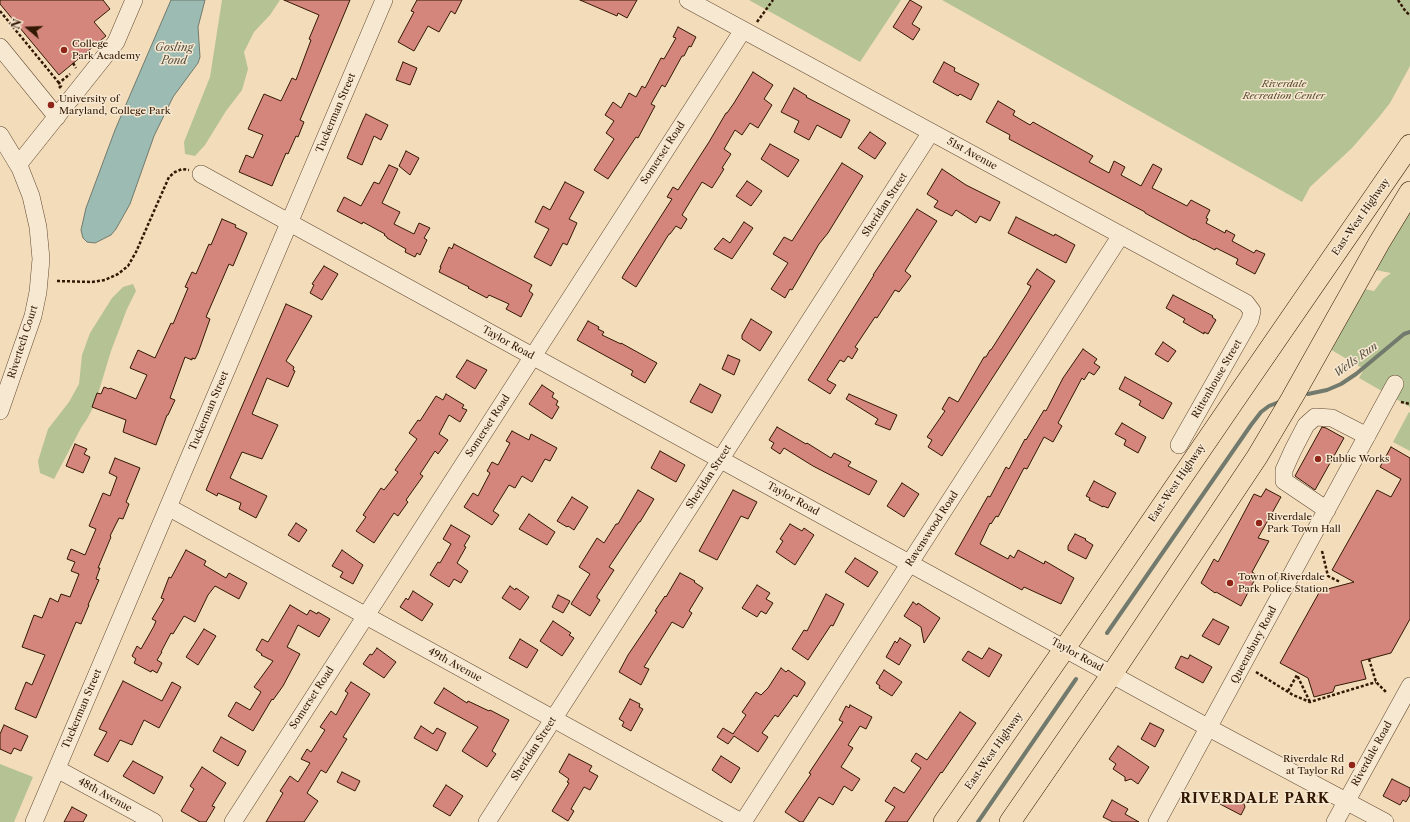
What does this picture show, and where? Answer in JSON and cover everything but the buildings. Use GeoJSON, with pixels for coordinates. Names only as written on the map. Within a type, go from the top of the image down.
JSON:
{"type":"FeatureCollection","features":[{"type":"Feature","properties":{"kind":"main road","name":"East-West Highway"},"geometry":{"type":"LineString","coordinates":[[944,822],[1410,145]]}},
{"type":"Feature","properties":{"kind":"main road"},"geometry":{"type":"LineString","coordinates":[[1010,822],[1112,674],[1257,457],[1378,243],[1410,192]]}},
{"type":"Feature","properties":{"kind":"street"},"geometry":{"type":"LineString","coordinates":[[18,165],[116,42],[134,0]]}},
{"type":"Feature","properties":{"kind":"street","name":"Tuckerman Street"},"geometry":{"type":"LineString","coordinates":[[34,822],[384,0]]}},
{"type":"Feature","properties":{"kind":"street","name":"51st Avenue"},"geometry":{"type":"LineString","coordinates":[[688,0],[749,28],[931,132],[1246,303],[1252,311]]}},
{"type":"Feature","properties":{"kind":"street","name":"Somerset Road"},"geometry":{"type":"LineString","coordinates":[[233,822],[533,356],[749,28]]}},
{"type":"Feature","properties":{"kind":"street"},"geometry":{"type":"LineString","coordinates":[[0,47],[57,117]]}},
{"type":"Feature","properties":{"kind":"street","name":"Sheridan Street"},"geometry":{"type":"LineString","coordinates":[[487,822],[931,132]]}},
{"type":"Feature","properties":{"kind":"street","name":"Rivertech Court"},"geometry":{"type":"LineString","coordinates":[[0,135],[18,165],[31,196],[38,227],[41,259],[38,292],[33,316],[0,411]]}},
{"type":"Feature","properties":{"kind":"street","name":"Taylor Road"},"geometry":{"type":"LineString","coordinates":[[201,174],[1209,728],[1385,822]]}},
{"type":"Feature","properties":{"kind":"street","name":"Ravenswood Road"},"geometry":{"type":"LineString","coordinates":[[742,822],[1121,235]]}},
{"type":"Feature","properties":{"kind":"street","name":"Rittenhouse Street"},"geometry":{"type":"LineString","coordinates":[[1179,445],[1250,320],[1252,311]]}},
{"type":"Feature","properties":{"kind":"street","name":"Queensbury Road"},"geometry":{"type":"LineString","coordinates":[[1157,822],[1396,384]]}},
{"type":"Feature","properties":{"kind":"street"},"geometry":{"type":"LineString","coordinates":[[1327,510],[1284,481],[1284,470],[1306,425],[1315,417],[1332,418],[1367,436]]}},
{"type":"Feature","properties":{"kind":"street","name":"49th Avenue"},"geometry":{"type":"LineString","coordinates":[[168,507],[742,822]]}},
{"type":"Feature","properties":{"kind":"street","name":"Riverdale Road"},"geometry":{"type":"LineString","coordinates":[[1335,822],[1410,686]]}},
{"type":"Feature","properties":{"kind":"street","name":"48th Avenue"},"geometry":{"type":"LineString","coordinates":[[57,769],[154,822]]}},
{"type":"Feature","properties":{"kind":"path"},"geometry":{"type":"LineString","coordinates":[[749,28],[773,0]]}},
{"type":"Feature","properties":{"kind":"path"},"geometry":{"type":"LineString","coordinates":[[1398,0],[1406,12],[1410,14]]}},
{"type":"Feature","properties":{"kind":"path"},"geometry":{"type":"LineString","coordinates":[[0,11],[59,83]]}},
{"type":"Feature","properties":{"kind":"path"},"geometry":{"type":"LineString","coordinates":[[57,281],[92,282],[105,280],[118,274],[128,266],[136,252],[168,177],[182,169],[201,174]]}},
{"type":"Feature","properties":{"kind":"path"},"geometry":{"type":"LineString","coordinates":[[1322,551],[1328,576],[1340,582]]}},
{"type":"Feature","properties":{"kind":"path"},"geometry":{"type":"LineString","coordinates":[[1369,659],[1376,682],[1386,692]]}},
{"type":"Feature","properties":{"kind":"path"},"geometry":{"type":"LineString","coordinates":[[1254,671],[1310,702],[1376,682]]}},
{"type":"Feature","properties":{"kind":"path"},"geometry":{"type":"LineString","coordinates":[[1288,691],[1298,674],[1310,702]]}},
{"type":"Feature","properties":{"kind":"green space"},"geometry":{"type":"Polygon","coordinates":[[[222,0],[280,0],[270,15],[254,32],[244,52],[248,69],[242,90],[226,111],[205,145],[195,156],[185,154],[184,142],[210,77],[222,0]]]}},
{"type":"Feature","properties":{"kind":"green space"},"geometry":{"type":"Polygon","coordinates":[[[749,0],[901,0],[860,62],[749,0]]]}},
{"type":"Feature","properties":{"kind":"green space","name":"Riverdale Recreation Center"},"geometry":{"type":"Polygon","coordinates":[[[942,0],[1410,0],[1410,66],[1390,103],[1379,117],[1352,148],[1310,187],[1302,202],[942,0]]]}},
{"type":"Feature","properties":{"kind":"green space"},"geometry":{"type":"Polygon","coordinates":[[[1410,208],[1410,407],[1359,378],[1364,369],[1328,348],[1360,288],[1374,291],[1383,279],[1391,273],[1370,269],[1410,208]]]}},
{"type":"Feature","properties":{"kind":"green space"},"geometry":{"type":"Polygon","coordinates":[[[133,284],[136,291],[127,309],[111,351],[95,404],[54,479],[40,473],[38,461],[48,429],[69,402],[79,384],[82,355],[90,333],[112,298],[123,287],[133,284]]]}},
{"type":"Feature","properties":{"kind":"green space"},"geometry":{"type":"Polygon","coordinates":[[[1409,412],[1410,413],[1410,451],[1393,442],[1409,412]]]}},
{"type":"Feature","properties":{"kind":"green space"},"geometry":{"type":"Polygon","coordinates":[[[0,764],[33,777],[14,822],[0,822],[0,764]]]}},
{"type":"Feature","properties":{"kind":"water","name":"Gosling Pond"},"geometry":{"type":"Polygon","coordinates":[[[171,0],[205,0],[198,27],[200,57],[198,63],[173,97],[154,136],[130,204],[116,229],[111,235],[95,243],[87,242],[83,238],[81,230],[86,208],[115,130],[171,0]]]}},
{"type":"Feature","properties":{"kind":"waterway","name":"Wells Run"},"geometry":{"type":"LineString","coordinates":[[1308,394],[1327,390],[1341,384],[1356,374],[1404,334],[1410,332]]}},
{"type":"Feature","properties":{"kind":"waterway"},"geometry":{"type":"LineString","coordinates":[[1107,633],[1251,425],[1261,412],[1269,406],[1279,402]]}},
{"type":"Feature","properties":{"kind":"waterway"},"geometry":{"type":"LineString","coordinates":[[978,822],[1076,679]]}},
{"type":"Feature","properties":{"kind":"place","name":"College Park Academy"},"geometry":{"type":"Point","coordinates":[64,50]}},
{"type":"Feature","properties":{"kind":"place","name":"University of Maryland, College Park"},"geometry":{"type":"Point","coordinates":[51,105]}},
{"type":"Feature","properties":{"kind":"place","name":"Public Works"},"geometry":{"type":"Point","coordinates":[1318,459]}},
{"type":"Feature","properties":{"kind":"place","name":"Riverdale Park Town Hall"},"geometry":{"type":"Point","coordinates":[1259,523]}},
{"type":"Feature","properties":{"kind":"place","name":"Town of Riverdale Park Police Station"},"geometry":{"type":"Point","coordinates":[1230,583]}},
{"type":"Feature","properties":{"kind":"place","name":"Riverdale Rd at Taylor Rd"},"geometry":{"type":"Point","coordinates":[1352,765]}},
{"type":"Feature","properties":{"kind":"district","name":"RIVERDALE PARK"},"geometry":{"type":"Point","coordinates":[1255,799]}}]}
